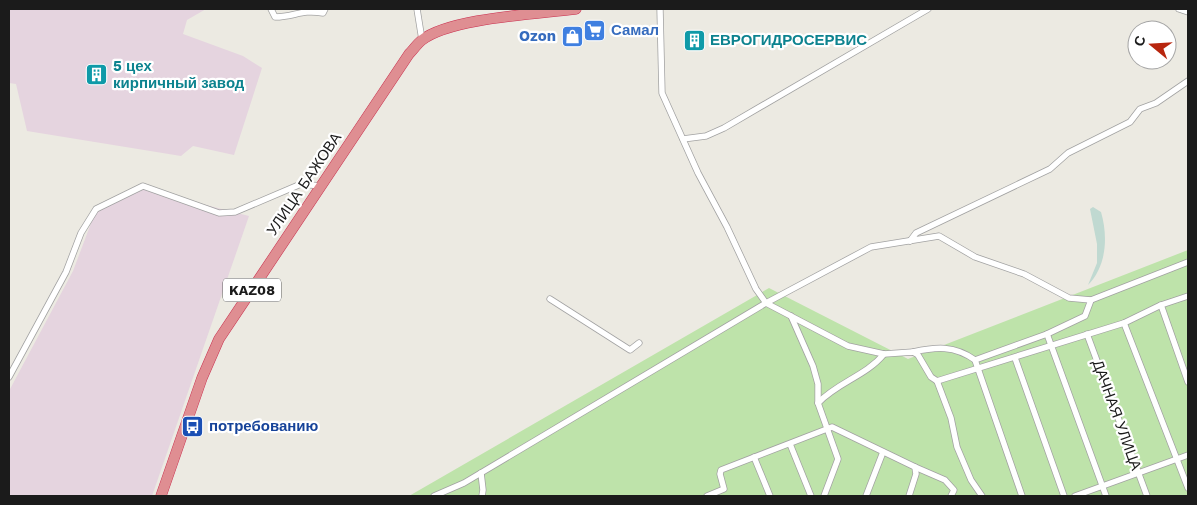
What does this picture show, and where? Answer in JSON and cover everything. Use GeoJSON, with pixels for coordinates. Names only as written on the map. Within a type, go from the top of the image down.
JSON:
{"type":"FeatureCollection","features":[{"type":"Feature","properties":{"kind":"highway","name":"УЛИЦА БАЖОВА"},"geometry":{"type":"LineString","coordinates":[[161,496],[202,378],[219,339],[408,54],[422,40],[436,32],[463,23],[576,9]]}},
{"type":"Feature","properties":{"kind":"street"},"geometry":{"type":"LineString","coordinates":[[271,9],[275,17],[286,17],[307,10],[323,12],[325,9]]}},
{"type":"Feature","properties":{"kind":"street"},"geometry":{"type":"LineString","coordinates":[[417,9],[422,40]]}},
{"type":"Feature","properties":{"kind":"street"},"geometry":{"type":"LineString","coordinates":[[660,9],[662,93],[756,290],[766,303],[848,346],[884,354],[912,352],[938,346],[965,353],[975,360],[1022,496]]}},
{"type":"Feature","properties":{"kind":"street"},"geometry":{"type":"LineString","coordinates":[[683,140],[706,136],[724,128],[928,9]]}},
{"type":"Feature","properties":{"kind":"street"},"geometry":{"type":"LineString","coordinates":[[1179,9],[1188,12]]}},
{"type":"Feature","properties":{"kind":"street"},"geometry":{"type":"LineString","coordinates":[[910,240],[916,233],[1050,169],[1068,153],[1130,122],[1140,109],[1156,103],[1188,81]]}},
{"type":"Feature","properties":{"kind":"street"},"geometry":{"type":"LineString","coordinates":[[9,377],[66,272],[81,233],[96,209],[144,186],[220,213],[235,212],[301,184],[321,186]]}},
{"type":"Feature","properties":{"kind":"street"},"geometry":{"type":"LineString","coordinates":[[434,496],[481,472],[766,303],[870,247],[939,236],[975,256],[1024,274],[1069,298],[1091,300],[1188,262]]}},
{"type":"Feature","properties":{"kind":"street"},"geometry":{"type":"LineString","coordinates":[[938,381],[1124,323],[1160,305],[1188,296]]}},
{"type":"Feature","properties":{"kind":"street"},"geometry":{"type":"LineString","coordinates":[[550,299],[630,350],[639,343]]}},
{"type":"Feature","properties":{"kind":"street"},"geometry":{"type":"LineString","coordinates":[[975,360],[1047,334],[1085,316],[1091,300]]}},
{"type":"Feature","properties":{"kind":"street"},"geometry":{"type":"LineString","coordinates":[[1160,305],[1188,382]]}},
{"type":"Feature","properties":{"kind":"street"},"geometry":{"type":"LineString","coordinates":[[791,316],[813,366],[818,384],[818,403],[838,459],[824,496]]}},
{"type":"Feature","properties":{"kind":"street"},"geometry":{"type":"LineString","coordinates":[[1124,323],[1188,488]]}},
{"type":"Feature","properties":{"kind":"street"},"geometry":{"type":"LineString","coordinates":[[1047,334],[1106,496]]}},
{"type":"Feature","properties":{"kind":"street","name":"ДАЧНАЯ УЛИЦА"},"geometry":{"type":"LineString","coordinates":[[1087,334],[1147,496]]}},
{"type":"Feature","properties":{"kind":"street"},"geometry":{"type":"LineString","coordinates":[[912,352],[918,355],[931,377],[938,381],[951,418],[957,447],[971,480],[982,496]]}},
{"type":"Feature","properties":{"kind":"street"},"geometry":{"type":"LineString","coordinates":[[818,403],[833,389],[856,378],[876,364],[884,354]]}},
{"type":"Feature","properties":{"kind":"street"},"geometry":{"type":"LineString","coordinates":[[1014,358],[1064,496]]}},
{"type":"Feature","properties":{"kind":"street"},"geometry":{"type":"LineString","coordinates":[[725,496],[720,474],[721,470],[828,428],[838,428],[862,443],[945,480],[954,490],[951,496]]}},
{"type":"Feature","properties":{"kind":"street"},"geometry":{"type":"LineString","coordinates":[[790,444],[811,496]]}},
{"type":"Feature","properties":{"kind":"street"},"geometry":{"type":"LineString","coordinates":[[866,496],[883,452]]}},
{"type":"Feature","properties":{"kind":"street"},"geometry":{"type":"LineString","coordinates":[[1075,496],[1188,455]]}},
{"type":"Feature","properties":{"kind":"street"},"geometry":{"type":"LineString","coordinates":[[754,457],[770,496]]}},
{"type":"Feature","properties":{"kind":"street"},"geometry":{"type":"LineString","coordinates":[[909,496],[916,474],[915,467]]}},
{"type":"Feature","properties":{"kind":"street"},"geometry":{"type":"LineString","coordinates":[[481,472],[482,496]]}},
{"type":"Feature","properties":{"kind":"street"},"geometry":{"type":"LineString","coordinates":[[707,496],[724,489]]}},
{"type":"Feature","properties":{"kind":"shaded area"},"geometry":{"type":"Polygon","coordinates":[[[9,9],[206,9],[187,20],[183,34],[243,56],[262,68],[234,155],[193,146],[181,156],[27,131],[16,84],[9,83],[9,9]]]}},
{"type":"Feature","properties":{"kind":"shaded area"},"geometry":{"type":"Polygon","coordinates":[[[143,189],[249,216],[152,496],[9,496],[9,391],[73,271],[96,210],[143,189]]]}},
{"type":"Feature","properties":{"kind":"shaded area"},"geometry":{"type":"Polygon","coordinates":[[[1093,207],[1101,212],[1105,241],[1099,269],[1088,285],[1097,263],[1097,244],[1090,209],[1093,207]]]}},
{"type":"Feature","properties":{"kind":"green space"},"geometry":{"type":"Polygon","coordinates":[[[1188,250],[1188,496],[409,496],[769,288],[908,359],[1188,250]]]}},
{"type":"Feature","properties":{"kind":"place","name":"Самал"},"geometry":{"type":"Point","coordinates":[595,30]}},
{"type":"Feature","properties":{"kind":"place","name":"Ozon"},"geometry":{"type":"Point","coordinates":[572,36]}},
{"type":"Feature","properties":{"kind":"place","name":"ЕВРОГИДРОСЕРВИС"},"geometry":{"type":"Point","coordinates":[694,40]}},
{"type":"Feature","properties":{"kind":"place","name":"5 цех кирпичный завод"},"geometry":{"type":"Point","coordinates":[97,75]}},
{"type":"Feature","properties":{"kind":"place","name":"потребованию"},"geometry":{"type":"Point","coordinates":[193,426]}}]}
